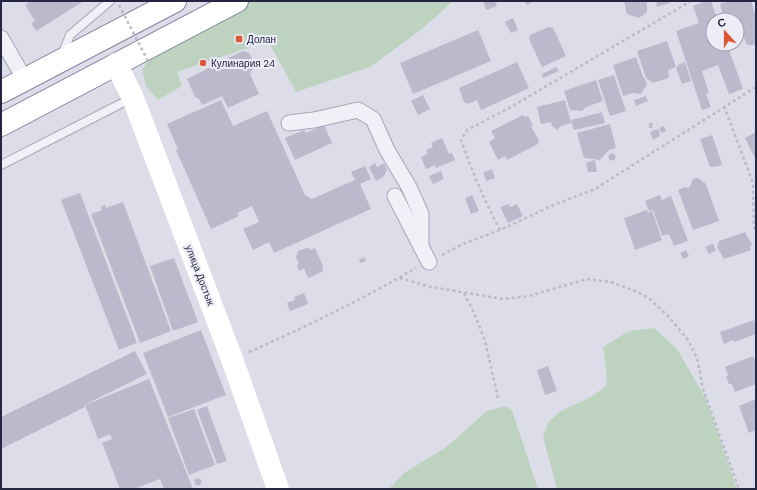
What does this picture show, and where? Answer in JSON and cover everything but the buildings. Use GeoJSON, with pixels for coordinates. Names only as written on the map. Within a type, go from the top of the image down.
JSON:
{"type":"FeatureCollection","features":[{"type":"Feature","properties":{"kind":"main road"},"geometry":{"type":"LineString","coordinates":[[1,92],[174,1]]}},
{"type":"Feature","properties":{"kind":"main road"},"geometry":{"type":"LineString","coordinates":[[1,125],[237,1]]}},
{"type":"Feature","properties":{"kind":"main road","name":"улица Достык"},"geometry":{"type":"LineString","coordinates":[[116,64],[133,98],[232,359],[278,489]]}},
{"type":"Feature","properties":{"kind":"street"},"geometry":{"type":"LineString","coordinates":[[1,38],[25,80]]}},
{"type":"Feature","properties":{"kind":"street"},"geometry":{"type":"LineString","coordinates":[[289,123],[314,120],[358,110],[373,119],[387,150],[409,187],[421,214],[422,248]]}},
{"type":"Feature","properties":{"kind":"street"},"geometry":{"type":"LineString","coordinates":[[395,196],[429,262]]}},
{"type":"Feature","properties":{"kind":"lane"},"geometry":{"type":"LineString","coordinates":[[60,61],[70,35],[110,1]]}},
{"type":"Feature","properties":{"kind":"lane"},"geometry":{"type":"LineString","coordinates":[[1,166],[133,98]]}},
{"type":"Feature","properties":{"kind":"path"},"geometry":{"type":"LineString","coordinates":[[500,230],[469,163],[461,140],[467,130],[691,1]]}},
{"type":"Feature","properties":{"kind":"path"},"geometry":{"type":"LineString","coordinates":[[119,5],[150,65]]}},
{"type":"Feature","properties":{"kind":"path"},"geometry":{"type":"LineString","coordinates":[[232,359],[288,335],[463,244],[500,230],[595,188],[756,87]]}},
{"type":"Feature","properties":{"kind":"path"},"geometry":{"type":"LineString","coordinates":[[724,106],[753,184],[754,228],[756,232]]}},
{"type":"Feature","properties":{"kind":"path"},"geometry":{"type":"LineString","coordinates":[[400,278],[431,287],[503,299],[522,297],[587,279],[611,282],[649,298],[670,317],[688,340],[694,352],[703,389],[739,489]]}},
{"type":"Feature","properties":{"kind":"path"},"geometry":{"type":"LineString","coordinates":[[464,293],[485,341],[498,398]]}},
{"type":"Feature","properties":{"kind":"green space"},"geometry":{"type":"Polygon","coordinates":[[[244,1],[453,1],[422,29],[370,67],[296,92],[268,41],[177,72],[182,86],[158,100],[146,86],[142,69],[159,46],[244,1]]]}},
{"type":"Feature","properties":{"kind":"green space"},"geometry":{"type":"Polygon","coordinates":[[[654,328],[677,349],[706,399],[737,489],[557,489],[543,437],[548,422],[561,411],[591,397],[607,385],[603,347],[629,331],[654,328]]]}},
{"type":"Feature","properties":{"kind":"green space"},"geometry":{"type":"Polygon","coordinates":[[[505,406],[512,410],[538,489],[389,489],[404,473],[445,448],[487,411],[505,406]]]}},
{"type":"Feature","properties":{"kind":"place","name":"Долан"},"geometry":{"type":"Point","coordinates":[239,39]}},
{"type":"Feature","properties":{"kind":"place","name":"Кулинария 24"},"geometry":{"type":"Point","coordinates":[203,63]}}]}
